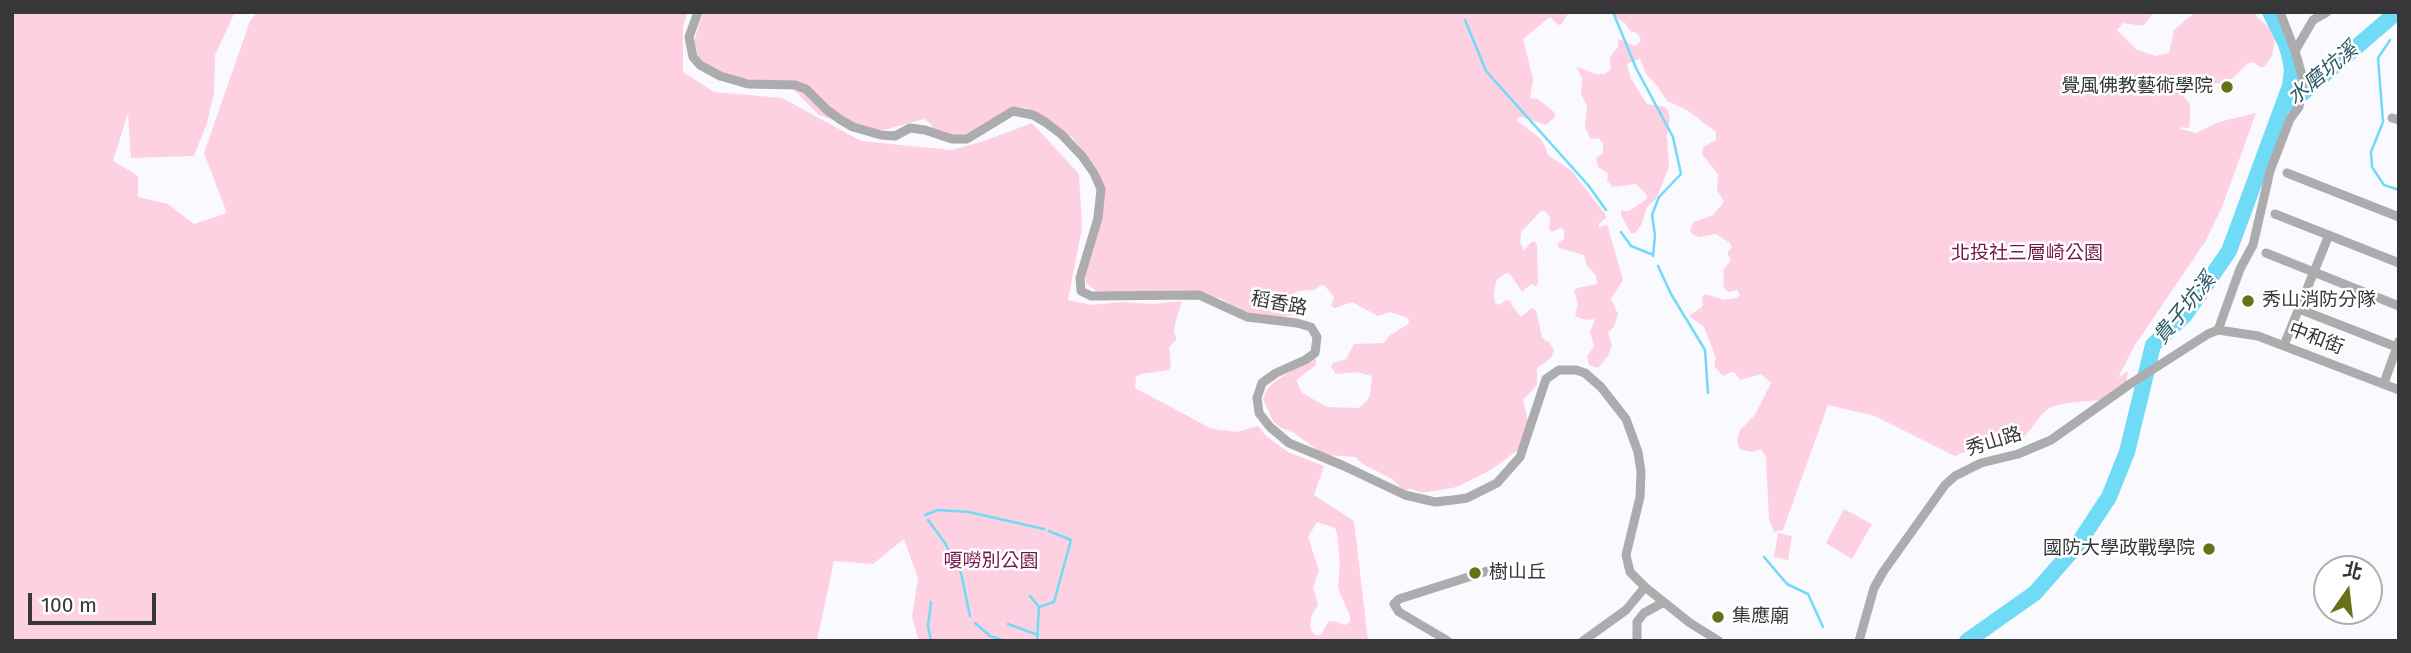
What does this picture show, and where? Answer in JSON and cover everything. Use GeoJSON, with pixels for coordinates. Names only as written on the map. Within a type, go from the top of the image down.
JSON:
{"type":"FeatureCollection","features":[{"type":"Feature","properties":{"kind":"street","name":"稻香路"},"geometry":{"type":"LineString","coordinates":[[698,12],[690,37],[693,57],[700,65],[720,76],[748,85],[788,85],[806,89],[827,110],[853,127],[881,135],[895,136],[910,128],[952,139],[967,139],[1013,111],[1033,115],[1045,122],[1082,156],[1101,189],[1098,218],[1080,278],[1081,292],[1091,296],[1199,295],[1247,317],[1311,327],[1318,341],[1315,353],[1262,383],[1257,398],[1259,413],[1270,427],[1289,443],[1405,495],[1435,502],[1453,500],[1468,498],[1497,483],[1520,457],[1545,379],[1559,370],[1585,373],[1601,387],[1626,419],[1634,437],[1641,472],[1640,497],[1626,555],[1630,572],[1690,623],[1719,641]]}},
{"type":"Feature","properties":{"kind":"street"},"geometry":{"type":"LineString","coordinates":[[2218,330],[2240,269],[2253,245],[2270,172],[2290,119],[2301,102],[2303,79],[2280,12]]}},
{"type":"Feature","properties":{"kind":"street"},"geometry":{"type":"LineString","coordinates":[[2295,51],[2314,20],[2327,12]]}},
{"type":"Feature","properties":{"kind":"street"},"geometry":{"type":"LineString","coordinates":[[2287,173],[2399,216]]}},
{"type":"Feature","properties":{"kind":"street"},"geometry":{"type":"LineString","coordinates":[[2274,214],[2399,263]]}},
{"type":"Feature","properties":{"kind":"street"},"geometry":{"type":"LineString","coordinates":[[2284,345],[2329,235]]}},
{"type":"Feature","properties":{"kind":"street"},"geometry":{"type":"LineString","coordinates":[[2266,253],[2399,306]]}},
{"type":"Feature","properties":{"kind":"street"},"geometry":{"type":"LineString","coordinates":[[2300,309],[2398,346],[2384,383]]}},
{"type":"Feature","properties":{"kind":"street","name":"中和街"},"geometry":{"type":"LineString","coordinates":[[2218,330],[2243,332],[2284,345],[2399,390]]}},
{"type":"Feature","properties":{"kind":"street","name":"秀山路"},"geometry":{"type":"LineString","coordinates":[[1859,641],[1874,588],[1883,572],[1955,475],[1981,463],[2018,454],[2043,444],[2134,381],[2218,330]]}},
{"type":"Feature","properties":{"kind":"street"},"geometry":{"type":"LineString","coordinates":[[1448,641],[1399,612],[1394,604],[1399,599],[1497,568]]}},
{"type":"Feature","properties":{"kind":"street"},"geometry":{"type":"LineString","coordinates":[[1583,641],[1626,610],[1645,587]]}},
{"type":"Feature","properties":{"kind":"street"},"geometry":{"type":"LineString","coordinates":[[1637,641],[1637,622],[1644,613],[1664,602]]}},
{"type":"Feature","properties":{"kind":"green space","name":"嗄嘮別公園"},"geometry":{"type":"Polygon","coordinates":[[[12,12],[235,12],[215,55],[214,93],[207,123],[194,156],[131,158],[128,113],[113,161],[138,176],[138,197],[168,204],[194,224],[227,213],[204,153],[250,21],[257,12],[688,12],[683,26],[683,72],[714,92],[782,98],[861,141],[952,150],[1032,123],[1079,174],[1082,228],[1068,300],[1092,305],[1182,301],[1175,324],[1174,333],[1177,338],[1169,348],[1169,370],[1141,374],[1136,377],[1135,388],[1212,429],[1237,432],[1258,426],[1266,436],[1288,452],[1324,466],[1314,495],[1354,521],[1368,641],[919,641],[912,617],[918,578],[904,539],[873,564],[834,561],[817,641],[12,641],[12,12]],[[1317,522],[1308,537],[1319,571],[1313,587],[1318,604],[1311,617],[1310,627],[1317,636],[1328,622],[1345,625],[1350,622],[1338,588],[1340,563],[1335,528],[1317,522]]]}},
{"type":"Feature","properties":{"kind":"green space"},"geometry":{"type":"Polygon","coordinates":[[[703,12],[1569,12],[1562,24],[1558,25],[1550,17],[1523,39],[1533,79],[1530,98],[1538,99],[1554,112],[1555,117],[1546,125],[1520,117],[1516,120],[1540,138],[1548,155],[1572,171],[1605,214],[1606,218],[1599,224],[1599,228],[1607,224],[1623,280],[1611,299],[1618,314],[1614,327],[1608,332],[1612,345],[1608,356],[1598,368],[1589,365],[1587,357],[1594,346],[1590,332],[1595,319],[1586,320],[1575,316],[1578,304],[1574,291],[1597,284],[1596,275],[1587,266],[1584,255],[1559,248],[1557,244],[1564,239],[1564,230],[1549,230],[1550,217],[1545,211],[1541,211],[1521,232],[1520,242],[1524,251],[1534,241],[1537,245],[1538,284],[1531,284],[1522,292],[1510,274],[1506,273],[1496,280],[1494,294],[1495,303],[1499,305],[1507,300],[1511,301],[1521,317],[1531,308],[1536,310],[1542,337],[1554,350],[1551,358],[1537,368],[1537,385],[1523,400],[1528,422],[1518,450],[1489,471],[1457,487],[1422,493],[1411,489],[1403,490],[1392,479],[1361,463],[1356,457],[1324,455],[1294,433],[1279,427],[1273,421],[1263,399],[1274,382],[1313,357],[1316,365],[1296,380],[1302,393],[1327,407],[1358,408],[1370,396],[1372,376],[1357,372],[1336,374],[1331,367],[1333,363],[1346,359],[1354,344],[1384,343],[1389,336],[1408,324],[1406,317],[1390,312],[1378,316],[1352,302],[1335,308],[1331,306],[1334,298],[1325,286],[1321,285],[1314,290],[1298,291],[1291,295],[1291,315],[1284,317],[1259,316],[1239,310],[1220,298],[1096,291],[1086,283],[1084,272],[1101,179],[1099,171],[1072,137],[1063,134],[1024,107],[961,144],[934,136],[931,124],[924,119],[867,132],[819,115],[792,88],[710,72],[699,58],[694,41],[703,12]]]}},
{"type":"Feature","properties":{"kind":"green space","name":"北投社三層崎公園"},"geometry":{"type":"Polygon","coordinates":[[[1608,12],[2154,12],[2143,26],[2123,23],[2117,30],[2137,50],[2156,56],[2169,53],[2174,30],[2195,12],[2255,12],[2275,33],[2275,38],[2272,56],[2264,67],[2253,62],[2248,63],[2226,85],[2214,83],[2200,93],[2191,86],[2184,89],[2184,97],[2190,104],[2190,119],[2189,128],[2180,129],[2196,133],[2219,122],[2256,113],[2222,207],[2205,242],[2135,345],[2118,378],[2128,371],[2126,385],[2101,400],[2051,407],[2025,436],[2002,443],[1982,445],[1955,456],[1875,416],[1828,405],[1783,530],[1774,532],[1769,519],[1766,456],[1761,449],[1753,452],[1742,450],[1737,439],[1741,429],[1755,415],[1771,383],[1761,374],[1740,380],[1732,372],[1723,376],[1714,366],[1716,358],[1704,327],[1689,316],[1703,306],[1702,297],[1705,294],[1724,300],[1740,295],[1737,290],[1728,292],[1723,286],[1723,270],[1731,260],[1727,253],[1732,247],[1730,243],[1716,234],[1699,237],[1690,230],[1694,222],[1713,215],[1724,202],[1717,190],[1718,174],[1702,154],[1703,147],[1716,140],[1716,132],[1687,110],[1667,101],[1646,74],[1640,59],[1627,64],[1630,77],[1647,104],[1664,107],[1670,118],[1667,136],[1669,167],[1656,199],[1647,207],[1641,225],[1635,233],[1631,233],[1621,211],[1629,211],[1644,201],[1646,194],[1636,184],[1613,187],[1607,181],[1608,173],[1598,167],[1596,158],[1603,153],[1603,144],[1599,138],[1591,139],[1585,128],[1587,107],[1581,93],[1582,79],[1577,67],[1596,74],[1605,74],[1611,69],[1610,57],[1618,47],[1618,39],[1635,46],[1641,40],[1637,33],[1630,31],[1626,24],[1608,12]]]}},
{"type":"Feature","properties":{"kind":"green space"},"geometry":{"type":"Polygon","coordinates":[[[1844,509],[1872,524],[1852,559],[1826,543],[1844,509]]]}},
{"type":"Feature","properties":{"kind":"green space"},"geometry":{"type":"Polygon","coordinates":[[[1778,533],[1792,536],[1788,560],[1774,557],[1778,533]]]}},
{"type":"Feature","properties":{"kind":"waterway"},"geometry":{"type":"LineString","coordinates":[[1613,12],[1636,68],[1673,137],[1681,174],[1659,197],[1652,215],[1655,235],[1653,256]]}},
{"type":"Feature","properties":{"kind":"waterway","name":"貴子坑溪"},"geometry":{"type":"LineString","coordinates":[[1967,641],[2035,593],[2078,544],[2109,497],[2127,452],[2153,345],[2185,315],[2229,251],[2290,86],[2290,58],[2270,12]]}},
{"type":"Feature","properties":{"kind":"waterway","name":"水磨坑溪"},"geometry":{"type":"LineString","coordinates":[[2290,104],[2397,12]]}},
{"type":"Feature","properties":{"kind":"waterway"},"geometry":{"type":"LineString","coordinates":[[1465,20],[1486,71],[1588,185],[1606,210]]}},
{"type":"Feature","properties":{"kind":"waterway","name":"水磨坑溪"},"geometry":{"type":"LineString","coordinates":[[2390,40],[2378,58],[2383,122],[2371,152],[2372,167],[2384,185],[2399,190]]}},
{"type":"Feature","properties":{"kind":"waterway"},"geometry":{"type":"LineString","coordinates":[[1621,232],[1631,246],[1651,254]]}},
{"type":"Feature","properties":{"kind":"waterway"},"geometry":{"type":"LineString","coordinates":[[1658,266],[1671,294],[1705,350],[1708,393]]}},
{"type":"Feature","properties":{"kind":"waterway"},"geometry":{"type":"LineString","coordinates":[[925,515],[938,510],[969,512],[1044,529]]}},
{"type":"Feature","properties":{"kind":"waterway"},"geometry":{"type":"LineString","coordinates":[[928,520],[945,543],[961,573],[970,616]]}},
{"type":"Feature","properties":{"kind":"waterway"},"geometry":{"type":"LineString","coordinates":[[1037,641],[1039,607],[1054,602],[1071,540],[1049,531]]}},
{"type":"Feature","properties":{"kind":"waterway"},"geometry":{"type":"LineString","coordinates":[[1764,557],[1787,584],[1808,594],[1823,627]]}},
{"type":"Feature","properties":{"kind":"waterway"},"geometry":{"type":"LineString","coordinates":[[1030,596],[1039,607]]}},
{"type":"Feature","properties":{"kind":"waterway"},"geometry":{"type":"LineString","coordinates":[[931,602],[928,626],[931,641]]}},
{"type":"Feature","properties":{"kind":"waterway"},"geometry":{"type":"LineString","coordinates":[[975,623],[990,636],[1005,641]]}},
{"type":"Feature","properties":{"kind":"waterway"},"geometry":{"type":"LineString","coordinates":[[1008,624],[1038,635]]}},
{"type":"Feature","properties":{"kind":"place","name":"覺風佛教藝術學院"},"geometry":{"type":"Point","coordinates":[2227,87]}},
{"type":"Feature","properties":{"kind":"place","name":"秀山消防分隊"},"geometry":{"type":"Point","coordinates":[2248,301]}},
{"type":"Feature","properties":{"kind":"place","name":"國防大學政戰學院"},"geometry":{"type":"Point","coordinates":[2209,549]}},
{"type":"Feature","properties":{"kind":"place","name":"樹山丘"},"geometry":{"type":"Point","coordinates":[1475,573]}},
{"type":"Feature","properties":{"kind":"place","name":"集應廟"},"geometry":{"type":"Point","coordinates":[1718,617]}}]}
